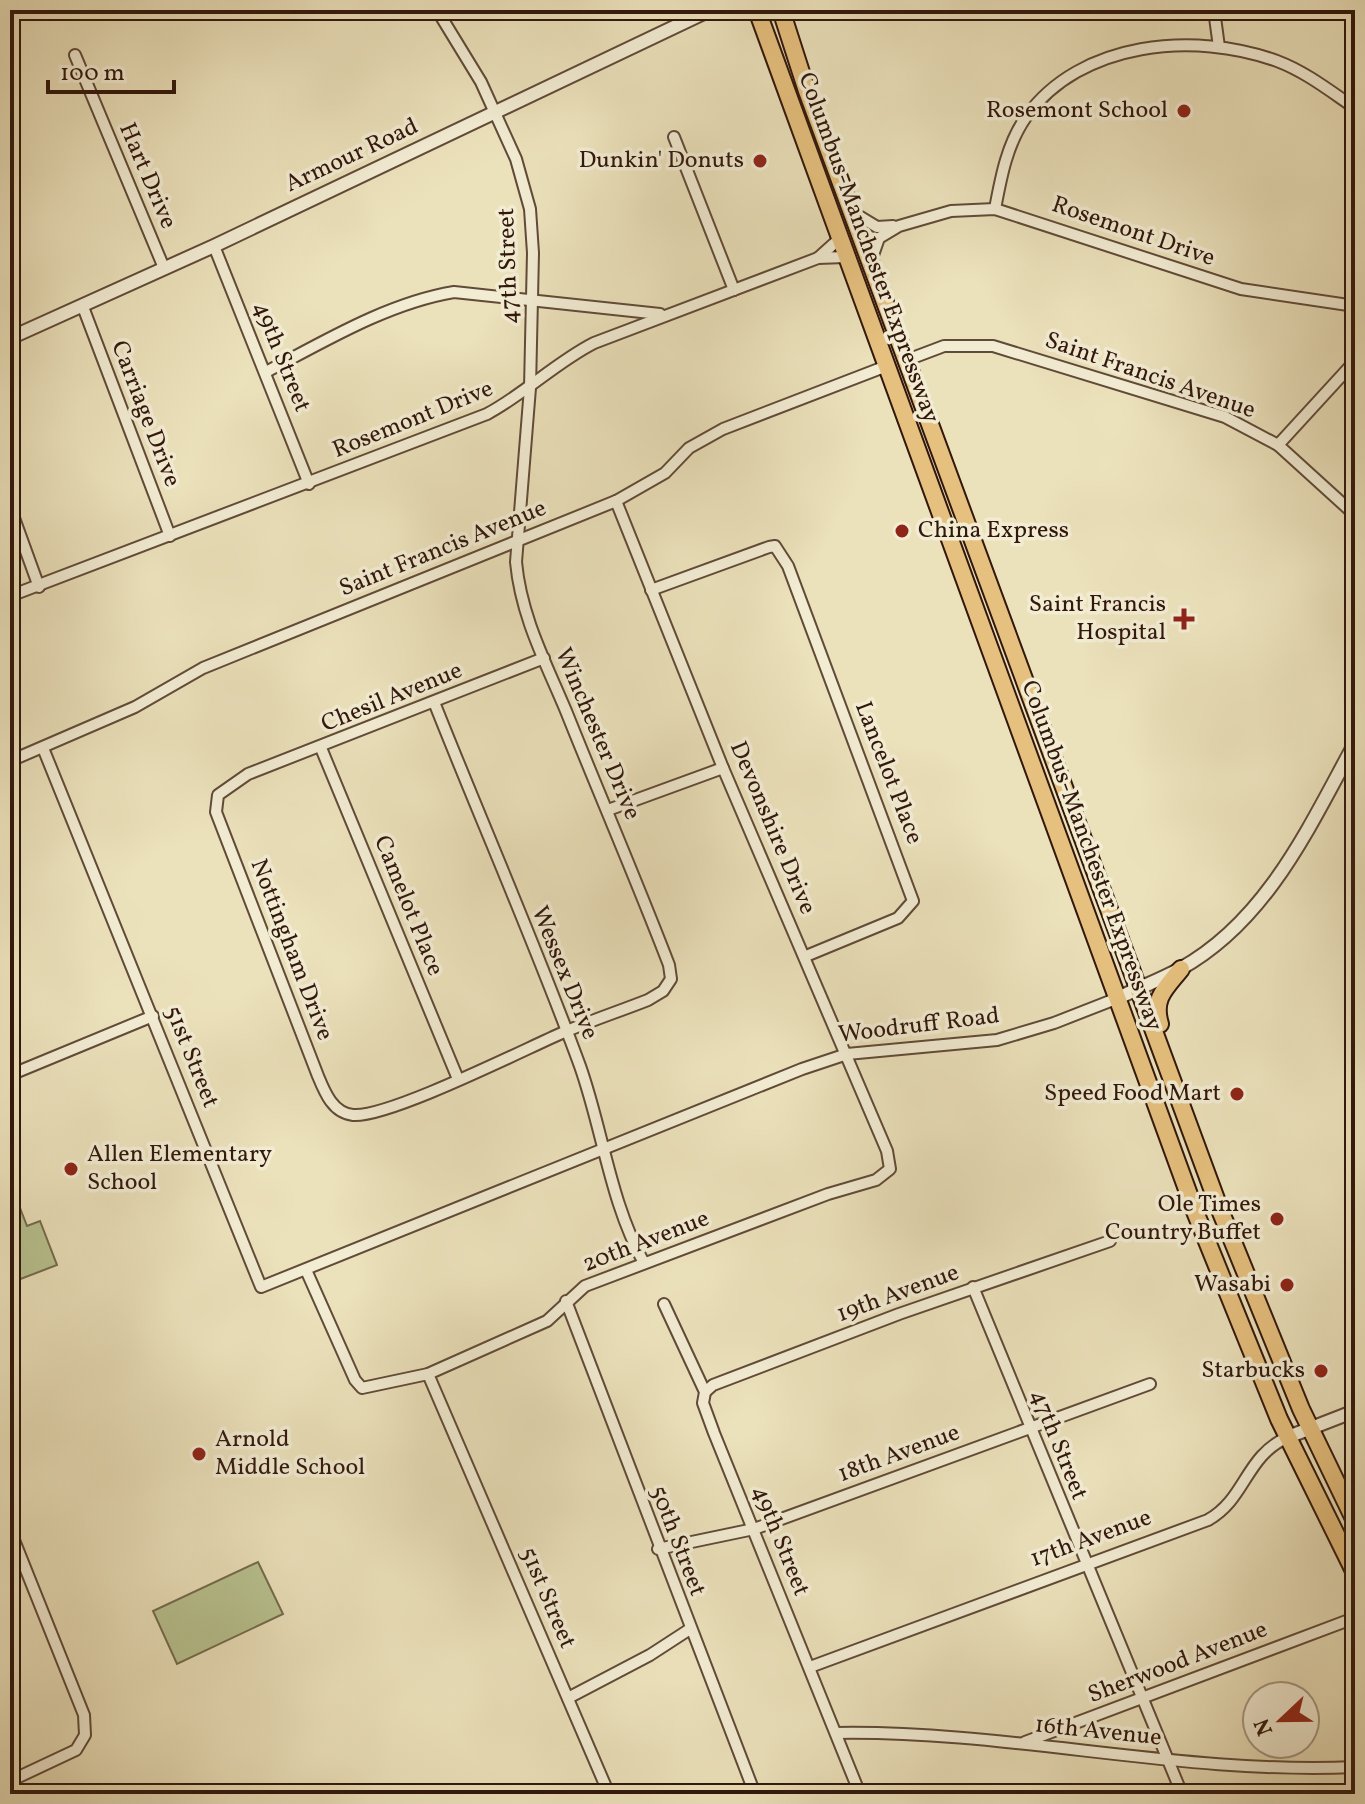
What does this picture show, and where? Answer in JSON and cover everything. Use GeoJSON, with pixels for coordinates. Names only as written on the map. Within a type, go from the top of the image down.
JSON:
{"type":"FeatureCollection","features":[{"type":"Feature","properties":{"kind":"main road","name":"Columbus-Manchester Expressway"},"geometry":{"type":"LineString","coordinates":[[757,10],[884,367],[1196,1214],[1288,1437],[1355,1573]]}},
{"type":"Feature","properties":{"kind":"main road","name":"Columbus-Manchester Expressway"},"geometry":{"type":"LineString","coordinates":[[781,10],[907,360],[1263,1321],[1309,1429],[1355,1521]]}},
{"type":"Feature","properties":{"kind":"main road"},"geometry":{"type":"LineString","coordinates":[[1000,678],[1011,689],[1035,747],[1051,750]]}},
{"type":"Feature","properties":{"kind":"main road"},"geometry":{"type":"LineString","coordinates":[[1166,1064],[1169,1048],[1156,1003],[1181,969]]}},
{"type":"Feature","properties":{"kind":"street","name":"47th Street"},"geometry":{"type":"LineString","coordinates":[[437,10],[481,82],[516,159],[530,209],[533,302],[520,541]]}},
{"type":"Feature","properties":{"kind":"street","name":"Armour Road"},"geometry":{"type":"LineString","coordinates":[[10,338],[214,246],[710,10]]}},
{"type":"Feature","properties":{"kind":"street"},"geometry":{"type":"LineString","coordinates":[[1214,10],[1219,47]]}},
{"type":"Feature","properties":{"kind":"street"},"geometry":{"type":"LineString","coordinates":[[995,209],[1010,146],[1027,117],[1060,80],[1095,63],[1129,52],[1184,46],[1219,47],[1279,62],[1308,76],[1355,108]]}},
{"type":"Feature","properties":{"kind":"street","name":"Hart Drive"},"geometry":{"type":"LineString","coordinates":[[75,55],[164,268]]}},
{"type":"Feature","properties":{"kind":"street"},"geometry":{"type":"LineString","coordinates":[[674,137],[734,290]]}},
{"type":"Feature","properties":{"kind":"street","name":"Rosemont Drive"},"geometry":{"type":"LineString","coordinates":[[854,213],[877,227],[899,226],[951,211],[995,209],[1241,289],[1355,306]]}},
{"type":"Feature","properties":{"kind":"street"},"geometry":{"type":"LineString","coordinates":[[871,262],[879,238],[899,226]]}},
{"type":"Feature","properties":{"kind":"street","name":"Rosemont Drive"},"geometry":{"type":"LineString","coordinates":[[818,258],[838,240]]}},
{"type":"Feature","properties":{"kind":"street","name":"49th Street"},"geometry":{"type":"LineString","coordinates":[[214,246],[309,484]]}},
{"type":"Feature","properties":{"kind":"street","name":"Rosemont Drive"},"geometry":{"type":"LineString","coordinates":[[10,596],[487,414],[530,388],[569,356],[666,314],[818,258],[845,257]]}},
{"type":"Feature","properties":{"kind":"street"},"geometry":{"type":"LineString","coordinates":[[266,372],[344,331],[430,296],[454,292],[666,314]]}},
{"type":"Feature","properties":{"kind":"street","name":"Carriage Drive"},"geometry":{"type":"LineString","coordinates":[[83,307],[170,536]]}},
{"type":"Feature","properties":{"kind":"street","name":"Saint Francis Avenue"},"geometry":{"type":"LineString","coordinates":[[907,360],[955,345],[993,346],[1225,417],[1278,445],[1355,515]]}},
{"type":"Feature","properties":{"kind":"street"},"geometry":{"type":"LineString","coordinates":[[1278,445],[1355,361]]}},
{"type":"Feature","properties":{"kind":"street","name":"Saint Francis Avenue"},"geometry":{"type":"LineString","coordinates":[[10,761],[135,707],[203,668],[616,501],[653,481],[689,448],[723,429],[884,367]]}},
{"type":"Feature","properties":{"kind":"street","name":"Devonshire Drive"},"geometry":{"type":"LineString","coordinates":[[616,501],[723,768],[887,1151],[890,1169]]}},
{"type":"Feature","properties":{"kind":"street"},"geometry":{"type":"LineString","coordinates":[[10,507],[39,587]]}},
{"type":"Feature","properties":{"kind":"street","name":"Winchester Drive"},"geometry":{"type":"LineString","coordinates":[[385,1107],[648,1000],[663,991],[671,979],[660,940],[519,596],[516,562],[520,541]]}},
{"type":"Feature","properties":{"kind":"street","name":"Lancelot Place"},"geometry":{"type":"LineString","coordinates":[[651,590],[775,546],[788,566],[913,901],[898,918],[806,956]]}},
{"type":"Feature","properties":{"kind":"street","name":"Chesil Avenue"},"geometry":{"type":"LineString","coordinates":[[254,772],[544,658]]}},
{"type":"Feature","properties":{"kind":"street","name":"Wessex Drive"},"geometry":{"type":"LineString","coordinates":[[434,702],[566,1031],[605,1147],[622,1211],[644,1263]]}},
{"type":"Feature","properties":{"kind":"street","name":"Woodruff Road"},"geometry":{"type":"LineString","coordinates":[[306,1270],[605,1147],[847,1054],[997,1040],[1054,1023],[1181,969],[1239,925],[1278,879],[1355,743]]}},
{"type":"Feature","properties":{"kind":"street","name":"51st Street"},"geometry":{"type":"LineString","coordinates":[[43,748],[261,1287],[306,1270]]}},
{"type":"Feature","properties":{"kind":"street","name":"Camelot Place"},"geometry":{"type":"LineString","coordinates":[[321,748],[458,1079]]}},
{"type":"Feature","properties":{"kind":"street"},"geometry":{"type":"LineString","coordinates":[[608,810],[723,768]]}},
{"type":"Feature","properties":{"kind":"street","name":"Nottingham Drive"},"geometry":{"type":"LineString","coordinates":[[254,772],[231,783],[218,795],[216,812],[307,1047],[327,1097],[339,1110],[353,1115],[385,1107]]}},
{"type":"Feature","properties":{"kind":"street"},"geometry":{"type":"LineString","coordinates":[[10,1058],[13,1074],[153,1016]]}},
{"type":"Feature","properties":{"kind":"street","name":"20th Avenue"},"geometry":{"type":"LineString","coordinates":[[306,1270],[355,1380],[362,1388],[382,1386],[428,1374],[547,1321],[585,1286],[876,1180],[890,1169]]}},
{"type":"Feature","properties":{"kind":"street","name":"19th Avenue"},"geometry":{"type":"LineString","coordinates":[[705,1392],[760,1367],[973,1287],[1110,1241]]}},
{"type":"Feature","properties":{"kind":"street","name":"47th Street"},"geometry":{"type":"LineString","coordinates":[[973,1287],[1182,1794]]}},
{"type":"Feature","properties":{"kind":"street","name":"50th Street"},"geometry":{"type":"LineString","coordinates":[[566,1301],[658,1549],[755,1794]]}},
{"type":"Feature","properties":{"kind":"street","name":"49th Street"},"geometry":{"type":"LineString","coordinates":[[664,1304],[705,1392],[703,1403],[860,1794]]}},
{"type":"Feature","properties":{"kind":"street","name":"51st Street"},"geometry":{"type":"LineString","coordinates":[[428,1374],[609,1794]]}},
{"type":"Feature","properties":{"kind":"street","name":"18th Avenue"},"geometry":{"type":"LineString","coordinates":[[658,1549],[754,1529],[1150,1384]]}},
{"type":"Feature","properties":{"kind":"street","name":"17th Avenue"},"geometry":{"type":"LineString","coordinates":[[810,1667],[1218,1514],[1235,1495],[1261,1453],[1288,1437],[1355,1411]]}},
{"type":"Feature","properties":{"kind":"street"},"geometry":{"type":"LineString","coordinates":[[10,1530],[84,1715],[85,1735],[76,1750],[10,1781]]}},
{"type":"Feature","properties":{"kind":"street","name":"Sherwood Avenue"},"geometry":{"type":"LineString","coordinates":[[1021,1744],[1349,1620]]}},
{"type":"Feature","properties":{"kind":"street"},"geometry":{"type":"LineString","coordinates":[[568,1698],[650,1655],[690,1629]]}},
{"type":"Feature","properties":{"kind":"street","name":"16th Avenue"},"geometry":{"type":"LineString","coordinates":[[836,1733],[1021,1744],[1241,1767],[1355,1767]]}},
{"type":"Feature","properties":{"kind":"green space"},"geometry":{"type":"Polygon","coordinates":[[[10,1182],[27,1226],[40,1221],[57,1265],[10,1283],[10,1182]]]}},
{"type":"Feature","properties":{"kind":"green space"},"geometry":{"type":"Polygon","coordinates":[[[258,1562],[283,1614],[177,1664],[153,1611],[258,1562]]]}},
{"type":"Feature","properties":{"kind":"place","name":"Rosemont School"},"geometry":{"type":"Point","coordinates":[1184,111]}},
{"type":"Feature","properties":{"kind":"place","name":"Dunkin' Donuts"},"geometry":{"type":"Point","coordinates":[760,161]}},
{"type":"Feature","properties":{"kind":"place","name":"China Express"},"geometry":{"type":"Point","coordinates":[902,531]}},
{"type":"Feature","properties":{"kind":"place","name":"Saint Francis Hospital"},"geometry":{"type":"Point","coordinates":[1184,619]}},
{"type":"Feature","properties":{"kind":"place","name":"Speed Food Mart"},"geometry":{"type":"Point","coordinates":[1237,1094]}},
{"type":"Feature","properties":{"kind":"place","name":"Allen Elementary School"},"geometry":{"type":"Point","coordinates":[71,1169]}},
{"type":"Feature","properties":{"kind":"place","name":"Ole Times Country Buffet"},"geometry":{"type":"Point","coordinates":[1277,1219]}},
{"type":"Feature","properties":{"kind":"place","name":"Wasabi"},"geometry":{"type":"Point","coordinates":[1287,1285]}},
{"type":"Feature","properties":{"kind":"place","name":"Starbucks"},"geometry":{"type":"Point","coordinates":[1321,1371]}},
{"type":"Feature","properties":{"kind":"place","name":"Arnold Middle School"},"geometry":{"type":"Point","coordinates":[199,1454]}}]}
